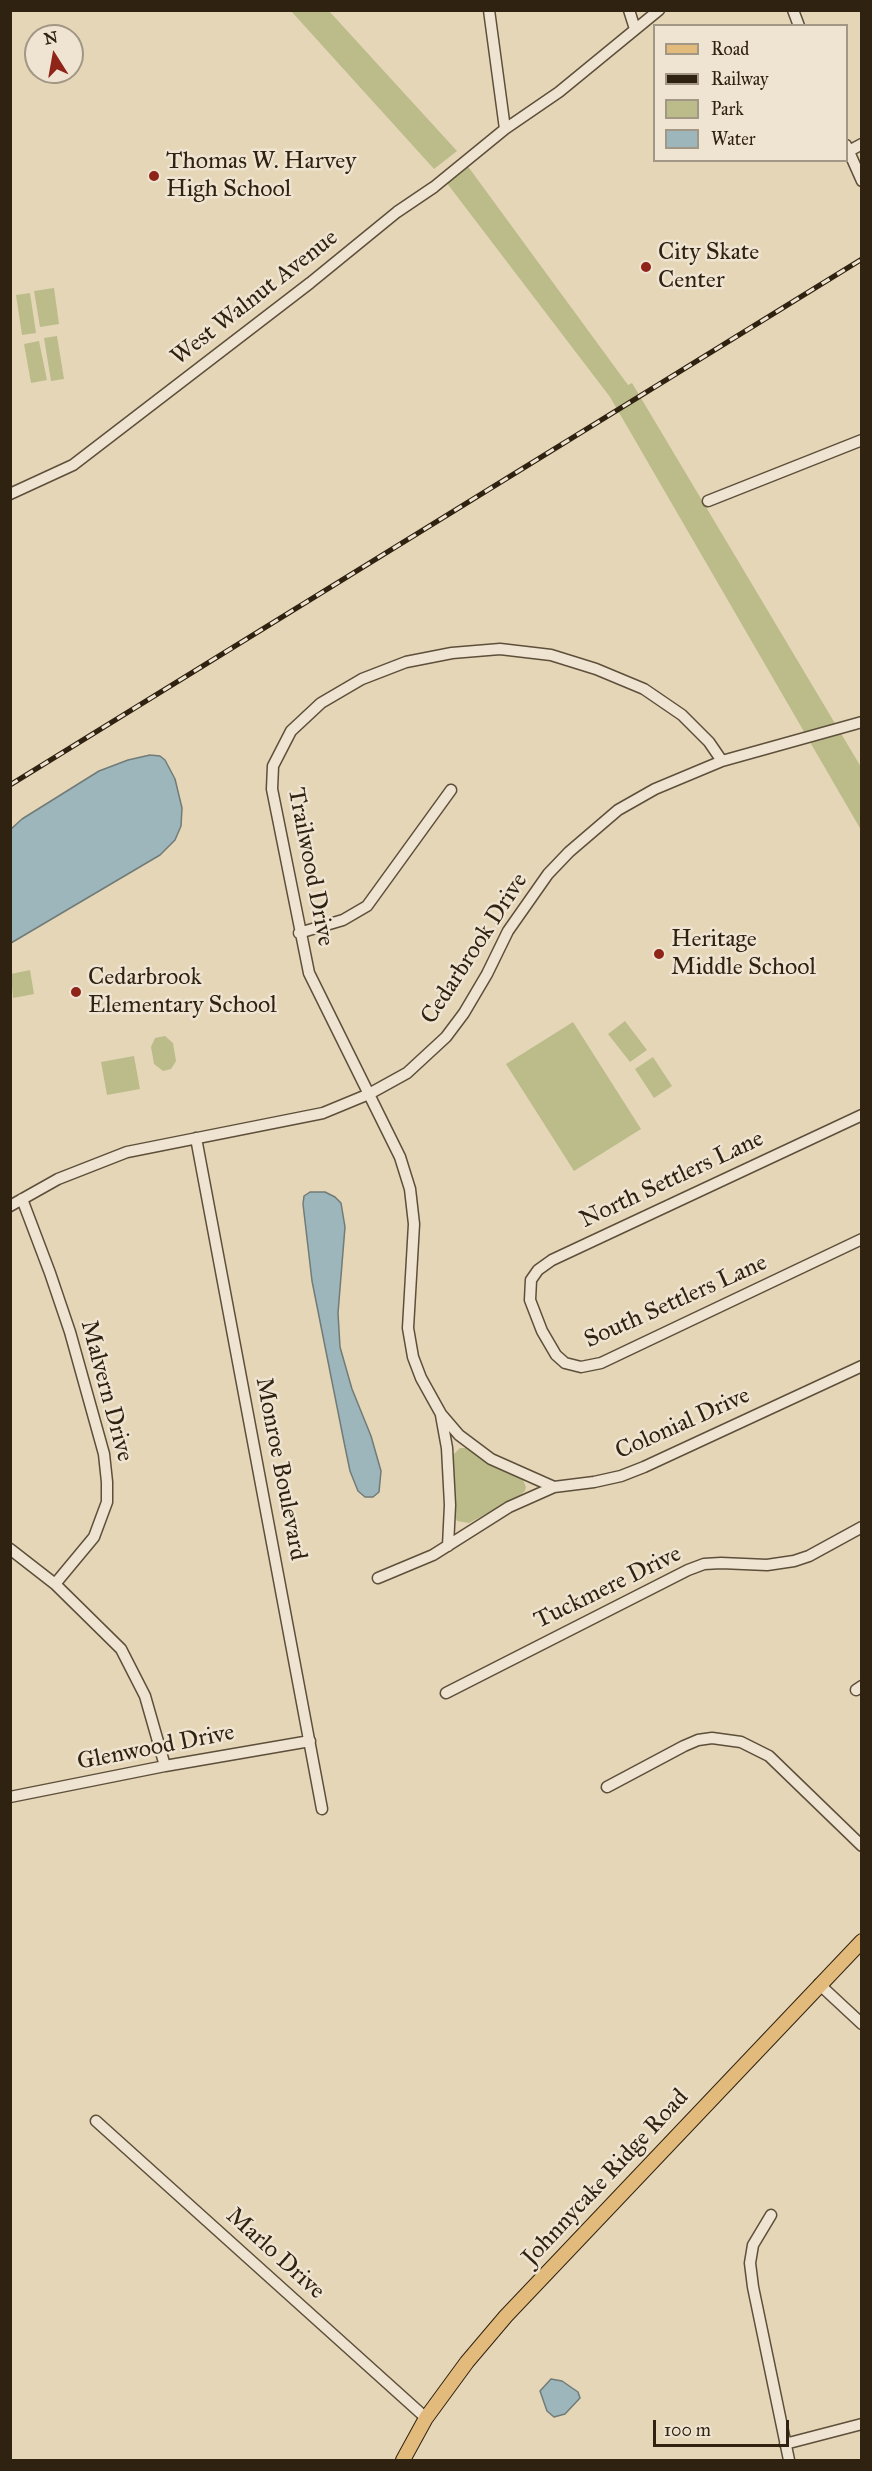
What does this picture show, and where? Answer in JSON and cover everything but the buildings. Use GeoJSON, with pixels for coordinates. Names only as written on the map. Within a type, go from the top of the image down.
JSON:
{"type":"FeatureCollection","features":[{"type":"Feature","properties":{"kind":"main road","name":"Johnnycake Ridge Road"},"geometry":{"type":"LineString","coordinates":[[403,2460],[426,2418],[466,2362],[506,2316],[861,1941]]}},
{"type":"Feature","properties":{"kind":"street"},"geometry":{"type":"LineString","coordinates":[[489,10],[505,129]]}},
{"type":"Feature","properties":{"kind":"street"},"geometry":{"type":"LineString","coordinates":[[628,10],[636,29]]}},
{"type":"Feature","properties":{"kind":"street","name":"West Walnut Avenue"},"geometry":{"type":"LineString","coordinates":[[10,494],[73,465],[309,283],[397,212],[434,188],[505,129],[559,92],[659,10]]}},
{"type":"Feature","properties":{"kind":"street"},"geometry":{"type":"LineString","coordinates":[[861,144],[848,148],[861,181]]}},
{"type":"Feature","properties":{"kind":"street"},"geometry":{"type":"LineString","coordinates":[[708,501],[861,440]]}},
{"type":"Feature","properties":{"kind":"street","name":"Trailwood Drive"},"geometry":{"type":"LineString","coordinates":[[369,1094],[309,973],[299,933],[272,789],[273,766],[291,730],[321,704],[362,679],[406,662],[452,653],[500,649],[551,655],[596,669],[644,689],[682,715],[710,742],[722,761]]}},
{"type":"Feature","properties":{"kind":"street"},"geometry":{"type":"LineString","coordinates":[[722,761],[861,722]]}},
{"type":"Feature","properties":{"kind":"street","name":"Cedarbrook Drive"},"geometry":{"type":"LineString","coordinates":[[10,1206],[58,1179],[127,1152],[323,1113],[369,1094],[407,1073],[446,1037],[464,1013],[487,974],[508,931],[548,874],[568,852],[618,810],[655,789],[722,761]]}},
{"type":"Feature","properties":{"kind":"street"},"geometry":{"type":"LineString","coordinates":[[299,933],[343,920],[367,906],[451,790]]}},
{"type":"Feature","properties":{"kind":"street"},"geometry":{"type":"LineString","coordinates":[[369,1094],[400,1157],[410,1189],[414,1224],[408,1328],[412,1351],[421,1378],[441,1414],[459,1435],[491,1458],[554,1487]]}},
{"type":"Feature","properties":{"kind":"street","name":"North Settlers Lane"},"geometry":{"type":"LineString","coordinates":[[533,1307],[530,1300],[531,1281],[538,1270],[552,1260],[861,1115]]}},
{"type":"Feature","properties":{"kind":"street","name":"Monroe Boulevard"},"geometry":{"type":"LineString","coordinates":[[196,1138],[322,1809]]}},
{"type":"Feature","properties":{"kind":"street","name":"Malvern Drive"},"geometry":{"type":"LineString","coordinates":[[22,1199],[70,1332],[104,1454],[107,1482],[107,1502],[94,1537],[55,1584]]}},
{"type":"Feature","properties":{"kind":"street","name":"South Settlers Lane"},"geometry":{"type":"LineString","coordinates":[[533,1307],[542,1331],[556,1355],[565,1363],[581,1367],[591,1365],[606,1361],[861,1239]]}},
{"type":"Feature","properties":{"kind":"street","name":"Colonial Drive"},"geometry":{"type":"LineString","coordinates":[[378,1578],[448,1546],[508,1507],[554,1487],[612,1478],[644,1467],[861,1366]]}},
{"type":"Feature","properties":{"kind":"street"},"geometry":{"type":"LineString","coordinates":[[441,1414],[447,1448],[450,1505],[448,1546]]}},
{"type":"Feature","properties":{"kind":"street","name":"Tuckmere Drive"},"geometry":{"type":"LineString","coordinates":[[446,1693],[688,1570],[704,1564],[767,1565],[794,1561],[819,1551],[861,1527]]}},
{"type":"Feature","properties":{"kind":"street"},"geometry":{"type":"LineString","coordinates":[[10,1549],[55,1584],[121,1649],[145,1696],[165,1766]]}},
{"type":"Feature","properties":{"kind":"street"},"geometry":{"type":"LineString","coordinates":[[607,1787],[698,1740],[712,1738],[741,1742],[769,1756],[861,1846]]}},
{"type":"Feature","properties":{"kind":"street","name":"Glenwood Drive"},"geometry":{"type":"LineString","coordinates":[[10,1797],[165,1766],[310,1741]]}},
{"type":"Feature","properties":{"kind":"street"},"geometry":{"type":"LineString","coordinates":[[819,1984],[861,2024]]}},
{"type":"Feature","properties":{"kind":"street","name":"Marlo Drive"},"geometry":{"type":"LineString","coordinates":[[96,2121],[426,2418]]}},
{"type":"Feature","properties":{"kind":"street"},"geometry":{"type":"LineString","coordinates":[[771,2215],[753,2245],[750,2263],[789,2460]]}},
{"type":"Feature","properties":{"kind":"street"},"geometry":{"type":"LineString","coordinates":[[785,2444],[861,2424]]}},
{"type":"Feature","properties":{"kind":"green space"},"geometry":{"type":"Polygon","coordinates":[[[291,11],[329,11],[457,151],[434,169],[291,11]]]}},
{"type":"Feature","properties":{"kind":"green space"},"geometry":{"type":"Polygon","coordinates":[[[464,161],[628,385],[632,383],[861,767],[861,830],[610,397],[443,178],[464,161]]]}},
{"type":"Feature","properties":{"kind":"green space"},"geometry":{"type":"Polygon","coordinates":[[[54,288],[59,324],[40,327],[34,291],[54,288]]]}},
{"type":"Feature","properties":{"kind":"green space"},"geometry":{"type":"Polygon","coordinates":[[[30,293],[36,333],[22,335],[16,295],[30,293]]]}},
{"type":"Feature","properties":{"kind":"green space"},"geometry":{"type":"Polygon","coordinates":[[[57,336],[64,379],[51,381],[44,338],[57,336]]]}},
{"type":"Feature","properties":{"kind":"green space"},"geometry":{"type":"Polygon","coordinates":[[[39,341],[47,380],[31,383],[24,344],[39,341]]]}},
{"type":"Feature","properties":{"kind":"green space"},"geometry":{"type":"Polygon","coordinates":[[[30,970],[34,994],[13,998],[11,974],[30,970]]]}},
{"type":"Feature","properties":{"kind":"green space"},"geometry":{"type":"Polygon","coordinates":[[[625,1021],[647,1050],[630,1062],[608,1034],[625,1021]]]}},
{"type":"Feature","properties":{"kind":"green space"},"geometry":{"type":"Polygon","coordinates":[[[573,1022],[641,1129],[574,1171],[506,1064],[573,1022]]]}},
{"type":"Feature","properties":{"kind":"green space"},"geometry":{"type":"Polygon","coordinates":[[[165,1036],[173,1043],[176,1061],[171,1069],[163,1071],[154,1064],[151,1047],[155,1038],[165,1036]]]}},
{"type":"Feature","properties":{"kind":"green space"},"geometry":{"type":"Polygon","coordinates":[[[134,1056],[140,1089],[107,1095],[101,1062],[134,1056]]]}},
{"type":"Feature","properties":{"kind":"green space"},"geometry":{"type":"Polygon","coordinates":[[[653,1057],[672,1086],[654,1098],[635,1069],[653,1057]]]}},
{"type":"Feature","properties":{"kind":"green space"},"geometry":{"type":"Polygon","coordinates":[[[460,1448],[467,1448],[492,1465],[522,1478],[526,1487],[525,1491],[469,1523],[457,1521],[452,1456],[460,1448]]]}},
{"type":"Feature","properties":{"kind":"water"},"geometry":{"type":"Polygon","coordinates":[[[150,755],[160,756],[165,760],[175,779],[182,808],[181,826],[175,840],[160,855],[11,943],[11,829],[22,819],[99,771],[128,760],[150,755]]]}},
{"type":"Feature","properties":{"kind":"water"},"geometry":{"type":"Polygon","coordinates":[[[310,1192],[325,1192],[341,1203],[345,1227],[338,1313],[340,1347],[381,1471],[379,1492],[373,1497],[365,1497],[358,1491],[350,1471],[344,1442],[312,1281],[303,1204],[304,1196],[310,1192]]]}},
{"type":"Feature","properties":{"kind":"water"},"geometry":{"type":"Polygon","coordinates":[[[551,2379],[562,2381],[578,2392],[580,2398],[565,2414],[554,2417],[547,2411],[540,2391],[551,2379]]]}},
{"type":"Feature","properties":{"kind":"railway"},"geometry":{"type":"LineString","coordinates":[[10,785],[862,259]]}},
{"type":"Feature","properties":{"kind":"place","name":"Thomas W. Harvey High School"},"geometry":{"type":"Point","coordinates":[154,176]}},
{"type":"Feature","properties":{"kind":"place","name":"City Skate Center"},"geometry":{"type":"Point","coordinates":[646,267]}},
{"type":"Feature","properties":{"kind":"place","name":"Heritage Middle School"},"geometry":{"type":"Point","coordinates":[659,954]}},
{"type":"Feature","properties":{"kind":"place","name":"Cedarbrook Elementary School"},"geometry":{"type":"Point","coordinates":[76,992]}}]}
